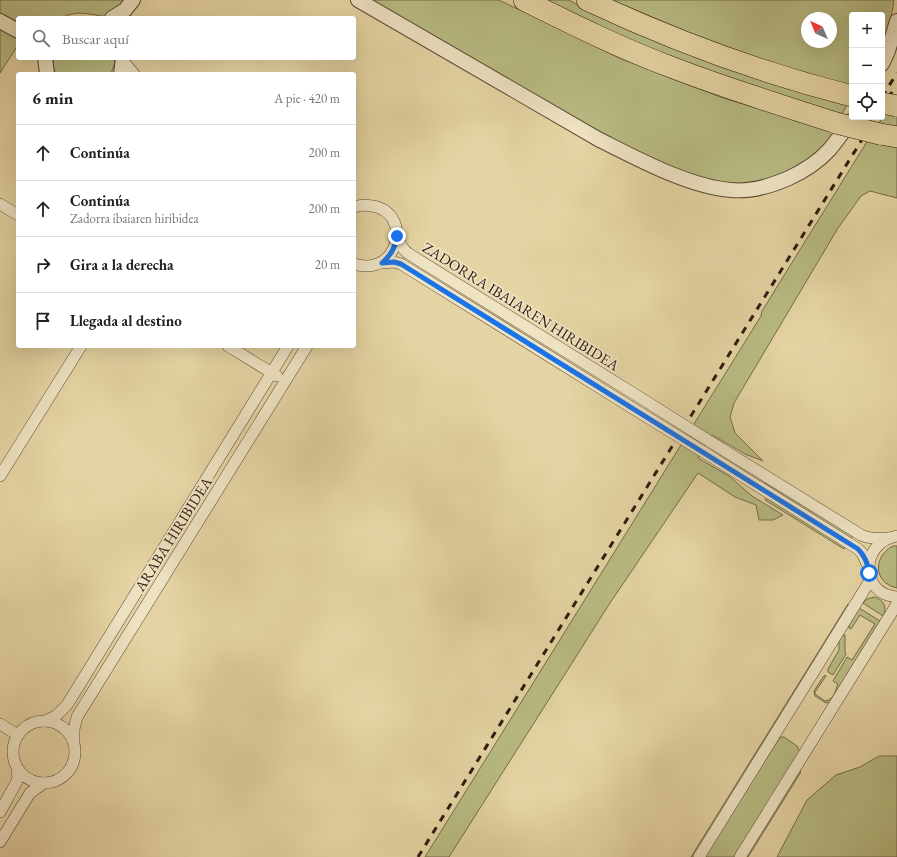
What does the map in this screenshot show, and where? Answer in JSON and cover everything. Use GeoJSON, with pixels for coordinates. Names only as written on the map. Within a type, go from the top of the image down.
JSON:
{"type":"FeatureCollection","features":[{"type":"Feature","properties":{"kind":"highway"},"geometry":{"type":"LineString","coordinates":[[524,0],[603,39],[670,67],[756,98],[844,120],[889,135]]}},
{"type":"Feature","properties":{"kind":"highway"},"geometry":{"type":"LineString","coordinates":[[587,0],[681,41],[776,74],[849,95]]}},
{"type":"Feature","properties":{"kind":"highway"},"geometry":{"type":"LineString","coordinates":[[885,104],[897,106]]}},
{"type":"Feature","properties":{"kind":"street"},"geometry":{"type":"LineString","coordinates":[[358,0],[598,139],[692,182],[712,187],[730,190],[759,189],[779,183],[802,172],[829,150],[844,120]]}},
{"type":"Feature","properties":{"kind":"street"},"geometry":{"type":"LineString","coordinates":[[116,16],[128,9]]}},
{"type":"Feature","properties":{"kind":"street"},"geometry":{"type":"LineString","coordinates":[[0,21],[16,29]]}},
{"type":"Feature","properties":{"kind":"street"},"geometry":{"type":"LineString","coordinates":[[885,58],[897,21]]}},
{"type":"Feature","properties":{"kind":"street"},"geometry":{"type":"LineString","coordinates":[[122,64],[132,72]]}},
{"type":"Feature","properties":{"kind":"street"},"geometry":{"type":"LineString","coordinates":[[0,204],[16,214]]}},
{"type":"Feature","properties":{"kind":"street","name":"ZADORRA IBAIAREN HIRIBIDEA"},"geometry":{"type":"LineString","coordinates":[[356,207],[371,205],[385,211],[396,226],[397,236],[403,250],[860,535],[876,539],[893,537]]}},
{"type":"Feature","properties":{"kind":"street"},"geometry":{"type":"LineString","coordinates":[[382,263],[390,256],[395,247],[397,236]]}},
{"type":"Feature","properties":{"kind":"street","name":"ZADORRA IBAIAREN HIRIBIDEA"},"geometry":{"type":"LineString","coordinates":[[365,267],[382,263],[394,262],[401,264],[858,549],[862,553],[868,566],[871,579]]}},
{"type":"Feature","properties":{"kind":"street"},"geometry":{"type":"LineString","coordinates":[[356,265],[365,267]]}},
{"type":"Feature","properties":{"kind":"street"},"geometry":{"type":"LineString","coordinates":[[356,272],[365,267]]}},
{"type":"Feature","properties":{"kind":"street"},"geometry":{"type":"LineString","coordinates":[[0,476],[80,348]]}},
{"type":"Feature","properties":{"kind":"street"},"geometry":{"type":"LineString","coordinates":[[231,348],[285,381]]}},
{"type":"Feature","properties":{"kind":"street","name":"ARABA HIRIBIDEA"},"geometry":{"type":"LineString","coordinates":[[45,721],[56,716],[67,705],[287,348]]}},
{"type":"Feature","properties":{"kind":"street","name":"ARABA HIRIBIDEA"},"geometry":{"type":"LineString","coordinates":[[74,741],[74,729],[77,717],[306,348]]}},
{"type":"Feature","properties":{"kind":"street"},"geometry":{"type":"LineString","coordinates":[[868,566],[871,554],[878,544],[893,537]]}},
{"type":"Feature","properties":{"kind":"street"},"geometry":{"type":"LineString","coordinates":[[699,857],[871,579],[880,591],[886,595],[897,597]]}},
{"type":"Feature","properties":{"kind":"street"},"geometry":{"type":"LineString","coordinates":[[740,857],[897,604]]}},
{"type":"Feature","properties":{"kind":"street"},"geometry":{"type":"LineString","coordinates":[[0,812],[18,778],[13,752],[18,735],[35,722],[45,721],[58,724],[67,730],[74,741],[76,752],[73,765],[66,774],[57,780],[44,783],[30,793],[0,842]]}},
{"type":"Feature","properties":{"kind":"street"},"geometry":{"type":"LineString","coordinates":[[0,724],[18,735]]}},
{"type":"Feature","properties":{"kind":"street"},"geometry":{"type":"LineString","coordinates":[[17,768],[22,774],[31,780],[44,783]]}},
{"type":"Feature","properties":{"kind":"green space"},"geometry":{"type":"Polygon","coordinates":[[[0,0],[125,0],[109,16],[79,13],[66,16],[16,16],[16,21],[0,13],[0,0]]]}},
{"type":"Feature","properties":{"kind":"green space"},"geometry":{"type":"Polygon","coordinates":[[[372,0],[499,0],[621,59],[723,98],[836,132],[800,167],[777,179],[733,185],[706,180],[676,169],[572,120],[372,0]]]}},
{"type":"Feature","properties":{"kind":"green space"},"geometry":{"type":"Polygon","coordinates":[[[541,0],[569,0],[578,5],[849,102],[841,115],[702,72],[541,0]]]}},
{"type":"Feature","properties":{"kind":"green space"},"geometry":{"type":"Polygon","coordinates":[[[612,0],[894,0],[885,45],[885,12],[849,12],[849,85],[769,62],[688,32],[612,0]]]}},
{"type":"Feature","properties":{"kind":"green space"},"geometry":{"type":"Polygon","coordinates":[[[0,28],[16,36],[16,48],[0,73],[0,28]]]}},
{"type":"Feature","properties":{"kind":"green space"},"geometry":{"type":"Polygon","coordinates":[[[53,60],[114,60],[115,62],[112,72],[55,72],[53,60]]]}},
{"type":"Feature","properties":{"kind":"green space"},"geometry":{"type":"Polygon","coordinates":[[[886,111],[897,114],[897,128],[879,123],[881,120],[885,120],[886,111]]]}},
{"type":"Feature","properties":{"kind":"green space"},"geometry":{"type":"Polygon","coordinates":[[[868,140],[897,146],[897,198],[870,191],[861,196],[838,228],[734,403],[730,417],[735,433],[763,461],[745,454],[712,435],[698,458],[729,476],[752,496],[783,515],[773,520],[759,520],[756,505],[735,497],[698,473],[610,603],[449,857],[425,857],[761,316],[762,311],[868,140]]]}},
{"type":"Feature","properties":{"kind":"green space"},"geometry":{"type":"Polygon","coordinates":[[[767,482],[853,536],[851,539],[765,485],[767,482]]]}},
{"type":"Feature","properties":{"kind":"green space"},"geometry":{"type":"Polygon","coordinates":[[[766,498],[846,546],[844,549],[765,500],[766,498]]]}},
{"type":"Feature","properties":{"kind":"green space"},"geometry":{"type":"Polygon","coordinates":[[[893,546],[897,546],[897,588],[883,581],[878,569],[882,556],[886,550],[893,546]]]}},
{"type":"Feature","properties":{"kind":"green space"},"geometry":{"type":"Polygon","coordinates":[[[874,597],[884,604],[885,610],[883,616],[863,603],[867,599],[874,597]]]}},
{"type":"Feature","properties":{"kind":"green space"},"geometry":{"type":"Polygon","coordinates":[[[848,604],[849,605],[693,857],[691,857],[848,604]]]}},
{"type":"Feature","properties":{"kind":"green space"},"geometry":{"type":"Polygon","coordinates":[[[859,608],[880,621],[830,702],[826,703],[815,696],[814,691],[825,675],[826,676],[815,694],[825,701],[832,697],[838,684],[833,681],[847,657],[852,660],[875,624],[860,615],[851,629],[849,628],[849,625],[859,608]]]}},
{"type":"Feature","properties":{"kind":"green space"},"geometry":{"type":"Polygon","coordinates":[[[842,635],[845,635],[846,654],[833,675],[828,672],[828,669],[839,650],[839,641],[842,635]]]}},
{"type":"Feature","properties":{"kind":"green space"},"geometry":{"type":"Polygon","coordinates":[[[781,737],[784,737],[797,746],[800,752],[734,857],[705,857],[778,740],[781,737]]]}},
{"type":"Feature","properties":{"kind":"green space"},"geometry":{"type":"Polygon","coordinates":[[[879,756],[897,756],[897,857],[777,857],[807,800],[836,775],[860,767],[879,756]]]}},
{"type":"Feature","properties":{"kind":"green space"},"geometry":{"type":"Polygon","coordinates":[[[800,771],[801,772],[748,857],[746,857],[800,771]]]}},
{"type":"Feature","properties":{"kind":"railway"},"geometry":{"type":"LineString","coordinates":[[885,92],[897,73]]}},
{"type":"Feature","properties":{"kind":"railway"},"geometry":{"type":"LineString","coordinates":[[885,103],[892,92]]}},
{"type":"Feature","properties":{"kind":"railway"},"geometry":{"type":"LineString","coordinates":[[418,857],[874,120]]}},
{"type":"Feature","properties":{"kind":"route"},"geometry":{"type":"LineString","coordinates":[[397,236],[395,247],[390,256],[382,263],[394,262],[401,264],[858,549],[862,553],[868,566],[869,573]]}}]}
